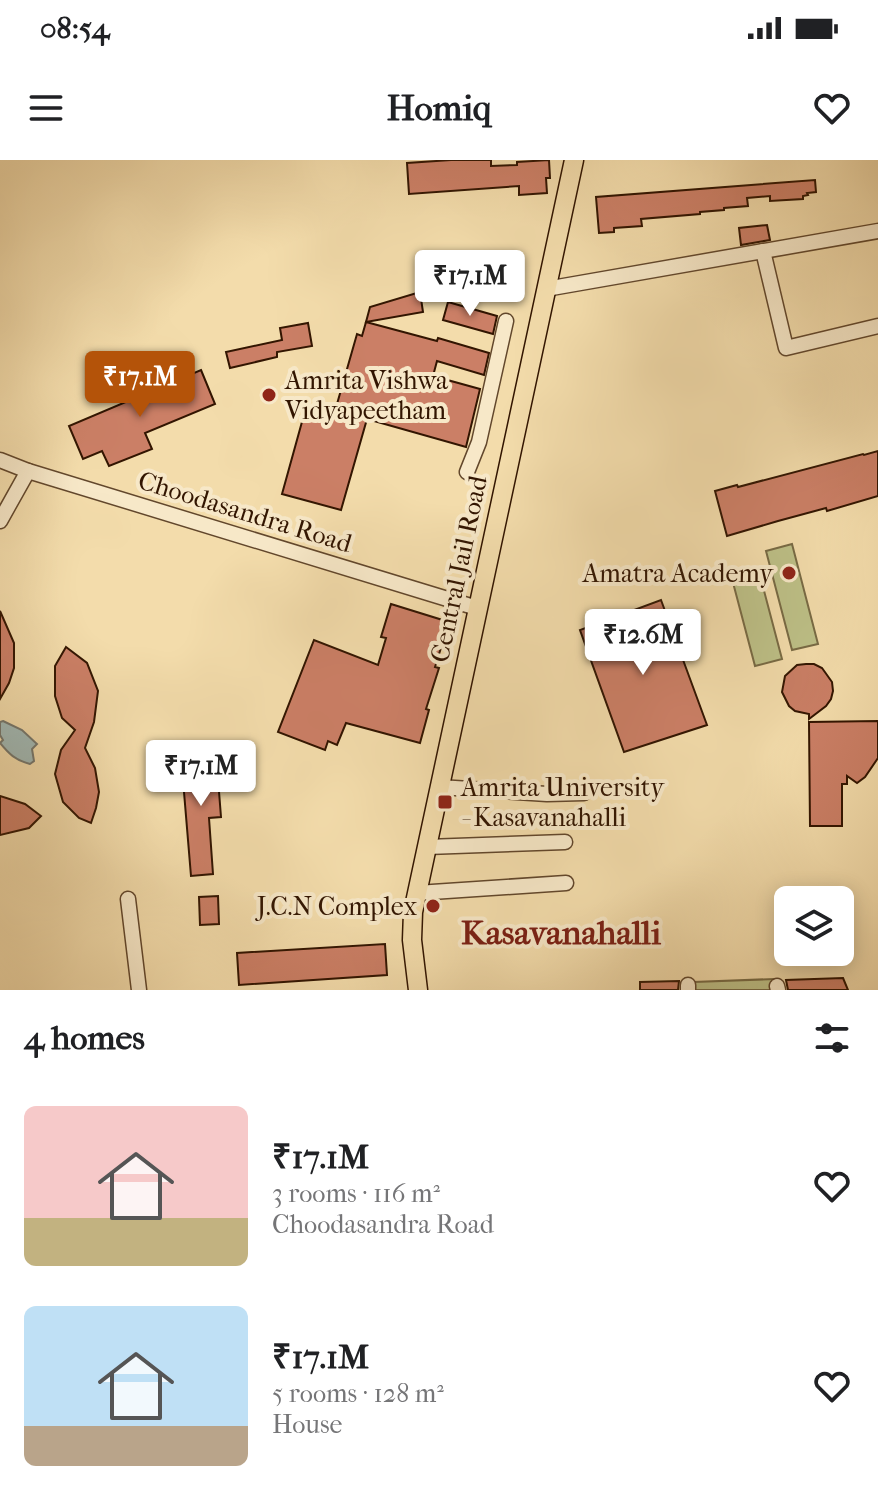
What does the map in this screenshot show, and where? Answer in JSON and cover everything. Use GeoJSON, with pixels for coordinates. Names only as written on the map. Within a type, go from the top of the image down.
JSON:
{"type":"FeatureCollection","features":[{"type":"Feature","properties":{"kind":"main road","name":"Central Jail Road"},"geometry":{"type":"LineString","coordinates":[[418,990],[412,940],[413,912],[574,160]]}},
{"type":"Feature","properties":{"kind":"street"},"geometry":{"type":"LineString","coordinates":[[546,289],[878,231]]}},
{"type":"Feature","properties":{"kind":"street"},"geometry":{"type":"LineString","coordinates":[[763,251],[786,348],[878,326]]}},
{"type":"Feature","properties":{"kind":"street"},"geometry":{"type":"LineString","coordinates":[[467,472],[479,442],[506,321]]}},
{"type":"Feature","properties":{"kind":"street","name":"Choodasandra Road"},"geometry":{"type":"LineString","coordinates":[[0,460],[477,608]]}},
{"type":"Feature","properties":{"kind":"street"},"geometry":{"type":"LineString","coordinates":[[0,521],[28,471]]}},
{"type":"Feature","properties":{"kind":"street"},"geometry":{"type":"LineString","coordinates":[[439,787],[547,794],[584,793]]}},
{"type":"Feature","properties":{"kind":"street"},"geometry":{"type":"LineString","coordinates":[[427,847],[565,842]]}},
{"type":"Feature","properties":{"kind":"street"},"geometry":{"type":"LineString","coordinates":[[417,893],[566,883]]}},
{"type":"Feature","properties":{"kind":"street"},"geometry":{"type":"LineString","coordinates":[[128,899],[139,990]]}},
{"type":"Feature","properties":{"kind":"green space"},"geometry":{"type":"Polygon","coordinates":[[[792,544],[818,644],[792,650],[766,551],[792,544]]]}},
{"type":"Feature","properties":{"kind":"green space"},"geometry":{"type":"Polygon","coordinates":[[[758,568],[782,659],[755,666],[731,575],[758,568]]]}},
{"type":"Feature","properties":{"kind":"green space"},"geometry":{"type":"Polygon","coordinates":[[[774,979],[775,990],[695,990],[694,982],[774,979]]]}},
{"type":"Feature","properties":{"kind":"water"},"geometry":{"type":"Polygon","coordinates":[[[0,722],[22,730],[37,744],[32,749],[34,761],[30,764],[20,761],[0,743],[3,740],[0,722]]]}},
{"type":"Feature","properties":{"kind":"building"},"geometry":{"type":"Polygon","coordinates":[[[491,160],[491,166],[549,160],[547,193],[519,195],[519,186],[409,194],[407,163],[491,160]]]}},
{"type":"Feature","properties":{"kind":"building"},"geometry":{"type":"Polygon","coordinates":[[[815,180],[816,192],[807,193],[803,199],[770,201],[770,196],[747,198],[748,206],[641,219],[642,226],[614,228],[614,232],[599,233],[596,197],[815,180]]]}},
{"type":"Feature","properties":{"kind":"building"},"geometry":{"type":"Polygon","coordinates":[[[767,225],[770,240],[741,245],[739,228],[767,225]]]}},
{"type":"Feature","properties":{"kind":"building"},"geometry":{"type":"Polygon","coordinates":[[[420,292],[423,312],[366,322],[370,307],[420,292]]]}},
{"type":"Feature","properties":{"kind":"building"},"geometry":{"type":"Polygon","coordinates":[[[448,302],[497,316],[493,334],[443,320],[448,302]]]}},
{"type":"Feature","properties":{"kind":"building"},"geometry":{"type":"Polygon","coordinates":[[[366,322],[489,353],[484,375],[437,361],[433,376],[480,389],[466,447],[367,419],[341,510],[282,494],[305,411],[333,418],[357,334],[362,336],[366,322]]]}},
{"type":"Feature","properties":{"kind":"building"},"geometry":{"type":"Polygon","coordinates":[[[308,323],[312,346],[277,352],[277,357],[230,368],[226,352],[282,340],[280,328],[308,323]]]}},
{"type":"Feature","properties":{"kind":"building"},"geometry":{"type":"Polygon","coordinates":[[[201,370],[215,404],[145,433],[152,449],[109,466],[102,451],[83,459],[69,426],[201,370]]]}},
{"type":"Feature","properties":{"kind":"building"},"geometry":{"type":"Polygon","coordinates":[[[878,451],[878,496],[727,536],[715,491],[878,451]]]}},
{"type":"Feature","properties":{"kind":"building"},"geometry":{"type":"Polygon","coordinates":[[[661,600],[707,725],[624,752],[580,630],[661,600]]]}},
{"type":"Feature","properties":{"kind":"building"},"geometry":{"type":"Polygon","coordinates":[[[391,604],[449,622],[435,667],[439,668],[426,709],[429,710],[420,743],[346,723],[337,745],[328,741],[325,750],[278,732],[314,640],[378,665],[386,638],[381,637],[391,604]]]}},
{"type":"Feature","properties":{"kind":"building"},"geometry":{"type":"Polygon","coordinates":[[[0,611],[14,643],[14,668],[0,699],[0,611]]]}},
{"type":"Feature","properties":{"kind":"building"},"geometry":{"type":"Polygon","coordinates":[[[66,647],[87,663],[98,691],[94,722],[85,748],[95,768],[99,792],[91,823],[79,818],[63,802],[55,774],[61,750],[75,730],[62,718],[55,696],[55,666],[66,647]]]}},
{"type":"Feature","properties":{"kind":"building"},"geometry":{"type":"Polygon","coordinates":[[[814,664],[822,668],[832,682],[833,691],[826,706],[809,719],[809,714],[795,711],[789,706],[782,692],[785,676],[797,665],[814,664]]]}},
{"type":"Feature","properties":{"kind":"building"},"geometry":{"type":"Polygon","coordinates":[[[878,721],[878,758],[857,783],[847,776],[847,784],[842,784],[842,826],[810,826],[809,722],[878,721]]]}},
{"type":"Feature","properties":{"kind":"building"},"geometry":{"type":"Polygon","coordinates":[[[216,753],[221,817],[209,818],[213,874],[191,876],[181,756],[216,753]]]}},
{"type":"Feature","properties":{"kind":"building"},"geometry":{"type":"Polygon","coordinates":[[[0,796],[25,804],[41,816],[29,828],[0,835],[0,796]]]}},
{"type":"Feature","properties":{"kind":"building"},"geometry":{"type":"Polygon","coordinates":[[[218,896],[219,924],[200,925],[199,897],[218,896]]]}},
{"type":"Feature","properties":{"kind":"building"},"geometry":{"type":"Polygon","coordinates":[[[385,944],[387,975],[239,985],[237,953],[385,944]]]}},
{"type":"Feature","properties":{"kind":"building"},"geometry":{"type":"Polygon","coordinates":[[[843,978],[848,990],[788,990],[786,980],[843,978]]]}},
{"type":"Feature","properties":{"kind":"building"},"geometry":{"type":"Polygon","coordinates":[[[679,981],[678,990],[640,990],[640,982],[679,981]]]}},
{"type":"Feature","properties":{"kind":"place","name":"Amrita Vishwa Vidyapeetham"},"geometry":{"type":"Point","coordinates":[269,395]}},
{"type":"Feature","properties":{"kind":"place","name":"Amatra Academy"},"geometry":{"type":"Point","coordinates":[789,573]}},
{"type":"Feature","properties":{"kind":"place","name":"Amrita University - Kasavanahalli"},"geometry":{"type":"Point","coordinates":[445,802]}},
{"type":"Feature","properties":{"kind":"place","name":"J.C.N Complex"},"geometry":{"type":"Point","coordinates":[433,906]}},
{"type":"Feature","properties":{"kind":"district","name":"Kasavanahalli"},"geometry":{"type":"Point","coordinates":[561,933]}}]}
